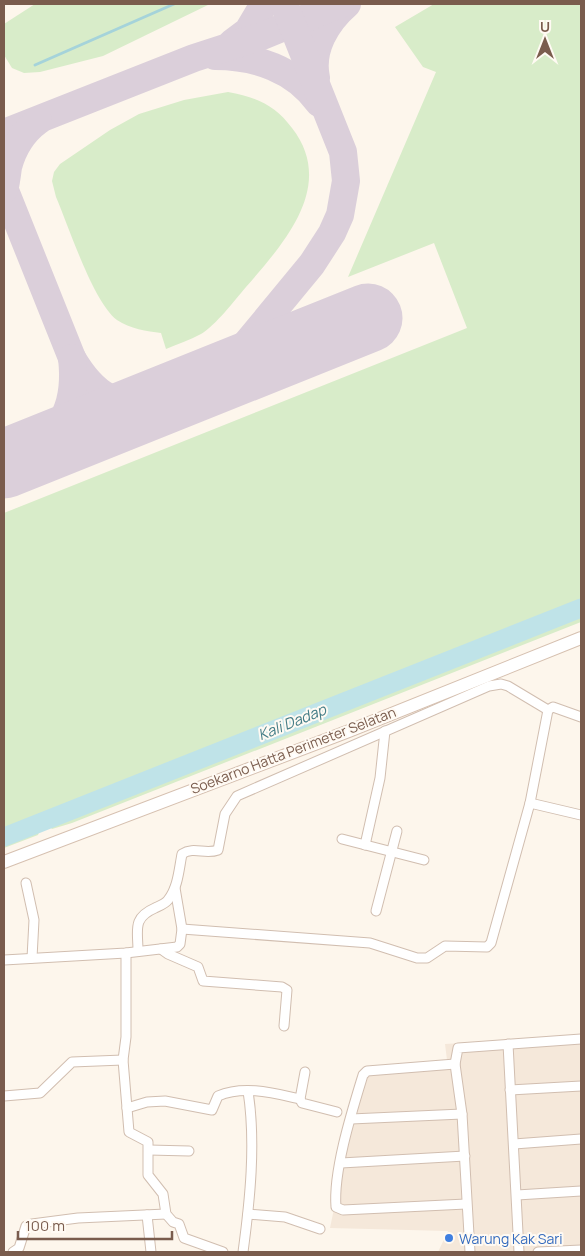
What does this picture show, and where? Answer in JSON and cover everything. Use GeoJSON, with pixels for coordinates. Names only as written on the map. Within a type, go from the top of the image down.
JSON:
{"type":"FeatureCollection","features":[{"type":"Feature","properties":{"kind":"main road","name":"Soekarno Hatta Perimeter Selatan"},"geometry":{"type":"LineString","coordinates":[[4,862],[349,731],[581,638]]}},
{"type":"Feature","properties":{"kind":"street"},"geometry":{"type":"LineString","coordinates":[[138,951],[137,924],[140,918],[147,911],[166,902],[175,888],[182,854],[195,850],[208,852],[218,850],[225,814],[237,796],[489,686],[501,684],[508,686],[548,710]]}},
{"type":"Feature","properties":{"kind":"street"},"geometry":{"type":"LineString","coordinates":[[182,929],[370,943],[417,958],[427,958],[445,946],[487,947],[491,943],[530,803],[548,710],[553,707],[581,717]]}},
{"type":"Feature","properties":{"kind":"street"},"geometry":{"type":"LineString","coordinates":[[365,845],[380,778],[385,731]]}},
{"type":"Feature","properties":{"kind":"street"},"geometry":{"type":"LineString","coordinates":[[530,803],[581,815]]}},
{"type":"Feature","properties":{"kind":"street"},"geometry":{"type":"LineString","coordinates":[[376,911],[397,831]]}},
{"type":"Feature","properties":{"kind":"street"},"geometry":{"type":"LineString","coordinates":[[342,839],[424,860]]}},
{"type":"Feature","properties":{"kind":"street"},"geometry":{"type":"LineString","coordinates":[[26,883],[34,920],[32,958]]}},
{"type":"Feature","properties":{"kind":"street"},"geometry":{"type":"LineString","coordinates":[[4,960],[126,953],[161,949],[180,944],[182,929],[175,888]]}},
{"type":"Feature","properties":{"kind":"street"},"geometry":{"type":"LineString","coordinates":[[161,949],[198,966],[203,981],[282,987],[287,990],[284,1026]]}},
{"type":"Feature","properties":{"kind":"street"},"geometry":{"type":"LineString","coordinates":[[126,953],[126,1037],[123,1060],[129,1132],[148,1142],[148,1175],[163,1194],[166,1214],[173,1222],[182,1227],[184,1238],[223,1252]]}},
{"type":"Feature","properties":{"kind":"street"},"geometry":{"type":"LineString","coordinates":[[470,1252],[462,1114],[455,1064],[458,1048],[581,1039]]}},
{"type":"Feature","properties":{"kind":"street"},"geometry":{"type":"LineString","coordinates":[[508,1044],[519,1252]]}},
{"type":"Feature","properties":{"kind":"street"},"geometry":{"type":"LineString","coordinates":[[4,1096],[40,1093],[72,1062],[123,1060]]}},
{"type":"Feature","properties":{"kind":"street"},"geometry":{"type":"LineString","coordinates":[[455,1064],[367,1071],[362,1075],[341,1164],[336,1207],[343,1210],[466,1204]]}},
{"type":"Feature","properties":{"kind":"street"},"geometry":{"type":"LineString","coordinates":[[300,1099],[305,1072]]}},
{"type":"Feature","properties":{"kind":"street"},"geometry":{"type":"LineString","coordinates":[[510,1090],[581,1086]]}},
{"type":"Feature","properties":{"kind":"street"},"geometry":{"type":"LineString","coordinates":[[127,1108],[147,1102],[165,1101],[212,1110],[218,1096],[258,1090],[300,1099],[307,1105],[337,1112]]}},
{"type":"Feature","properties":{"kind":"street"},"geometry":{"type":"LineString","coordinates":[[243,1252],[248,1214],[251,1146],[248,1091]]}},
{"type":"Feature","properties":{"kind":"street"},"geometry":{"type":"LineString","coordinates":[[351,1118],[462,1114]]}},
{"type":"Feature","properties":{"kind":"street"},"geometry":{"type":"LineString","coordinates":[[514,1144],[581,1140]]}},
{"type":"Feature","properties":{"kind":"street"},"geometry":{"type":"LineString","coordinates":[[149,1150],[189,1151]]}},
{"type":"Feature","properties":{"kind":"street"},"geometry":{"type":"LineString","coordinates":[[341,1164],[465,1156]]}},
{"type":"Feature","properties":{"kind":"street"},"geometry":{"type":"LineString","coordinates":[[517,1195],[581,1191]]}},
{"type":"Feature","properties":{"kind":"street"},"geometry":{"type":"LineString","coordinates":[[13,1252],[19,1248],[26,1226],[32,1224],[166,1214]]}},
{"type":"Feature","properties":{"kind":"street"},"geometry":{"type":"LineString","coordinates":[[248,1214],[285,1217],[320,1229]]}},
{"type":"Feature","properties":{"kind":"street"},"geometry":{"type":"LineString","coordinates":[[147,1215],[151,1252]]}},
{"type":"Feature","properties":{"kind":"street"},"geometry":{"type":"LineString","coordinates":[[538,1252],[581,1250]]}},
{"type":"Feature","properties":{"kind":"shaded area"},"geometry":{"type":"Polygon","coordinates":[[[581,1036],[581,1252],[438,1252],[448,1231],[330,1228],[363,1068],[447,1060],[445,1044],[581,1036]]]}},
{"type":"Feature","properties":{"kind":"green space"},"geometry":{"type":"Polygon","coordinates":[[[35,4],[210,4],[103,56],[40,72],[24,73],[12,68],[4,55],[4,24],[35,4]]]}},
{"type":"Feature","properties":{"kind":"green space"},"geometry":{"type":"Polygon","coordinates":[[[434,4],[581,4],[581,622],[72,823],[52,829],[48,824],[41,827],[38,835],[4,848],[4,513],[467,328],[434,243],[348,277],[436,72],[423,67],[395,27],[434,4]]]}},
{"type":"Feature","properties":{"kind":"green space"},"geometry":{"type":"Polygon","coordinates":[[[228,92],[247,96],[264,103],[286,120],[304,150],[309,171],[307,192],[300,213],[289,233],[225,312],[201,334],[166,349],[161,333],[127,326],[108,311],[99,297],[82,263],[56,197],[52,181],[54,172],[60,164],[110,130],[139,114],[184,100],[228,92]]]}},
{"type":"Feature","properties":{"kind":"waterway"},"geometry":{"type":"LineString","coordinates":[[35,65],[174,4]]}},
{"type":"Feature","properties":{"kind":"waterway","name":"Kali Dadap"},"geometry":{"type":"LineString","coordinates":[[4,837],[581,608]]}},
{"type":"Feature","properties":{"kind":"taxiway"},"geometry":{"type":"LineString","coordinates":[[232,43],[248,31],[264,4]]}},
{"type":"Feature","properties":{"kind":"taxiway"},"geometry":{"type":"LineString","coordinates":[[164,400],[220,366],[246,344],[312,264],[332,233],[340,215],[346,181],[343,152],[284,4]]}},
{"type":"Feature","properties":{"kind":"taxiway"},"geometry":{"type":"LineString","coordinates":[[4,133],[194,58],[262,36],[340,4]]}},
{"type":"Feature","properties":{"kind":"taxiway"},"geometry":{"type":"LineString","coordinates":[[316,78],[315,57],[321,37],[332,19],[347,4]]}},
{"type":"Feature","properties":{"kind":"taxiway"},"geometry":{"type":"LineString","coordinates":[[215,56],[245,59],[273,67],[298,81],[319,103]]}},
{"type":"Feature","properties":{"kind":"taxiway"},"geometry":{"type":"LineString","coordinates":[[4,189],[13,153],[23,135],[38,121]]}},
{"type":"Feature","properties":{"kind":"taxiway"},"geometry":{"type":"LineString","coordinates":[[4,188],[72,358],[80,371],[98,390],[119,402],[145,404],[160,401]]}},
{"type":"Feature","properties":{"kind":"taxiway"},"geometry":{"type":"LineString","coordinates":[[28,454],[51,435],[60,425],[66,414],[72,388],[72,358]]}},
{"type":"Feature","properties":{"kind":"runway"},"geometry":{"type":"LineString","coordinates":[[4,464],[368,318]]}},
{"type":"Feature","properties":{"kind":"place","name":"Warung Kak Sari"},"geometry":{"type":"Point","coordinates":[449,1238]}}]}
